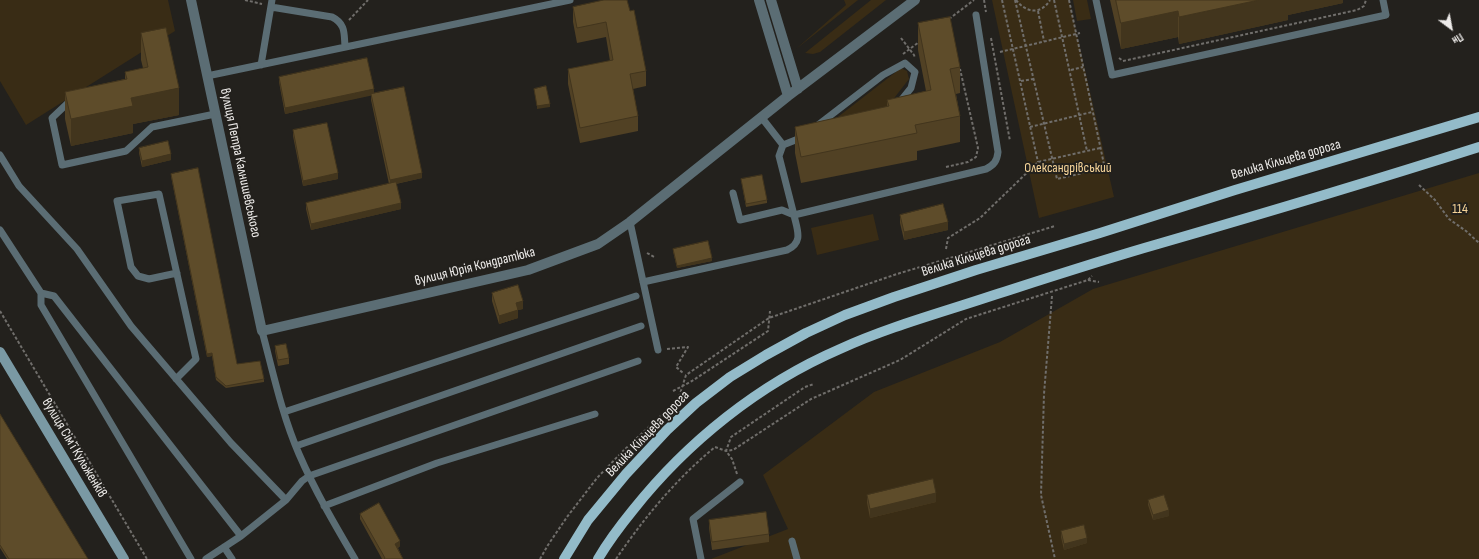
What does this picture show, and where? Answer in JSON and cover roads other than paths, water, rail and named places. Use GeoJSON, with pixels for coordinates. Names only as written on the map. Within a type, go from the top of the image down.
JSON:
{"type":"FeatureCollection","features":[{"type":"Feature","properties":{"kind":"main road","name":"Велика Кільцева дорога"},"geometry":{"type":"LineString","coordinates":[[564,559],[588,520],[626,474],[667,430],[696,403],[730,377],[806,332],[894,296],[1235,190],[1479,117]]}},
{"type":"Feature","properties":{"kind":"main road"},"geometry":{"type":"LineString","coordinates":[[598,559],[618,528],[651,488],[683,455],[718,423],[760,393],[801,368],[839,349],[899,326],[1108,259],[1479,147]]}},
{"type":"Feature","properties":{"kind":"main road","name":"вулиця Сімʼї Кульженків"},"geometry":{"type":"LineString","coordinates":[[0,352],[124,559]]}},
{"type":"Feature","properties":{"kind":"street","name":"вулиця Петра Калнишевського"},"geometry":{"type":"LineString","coordinates":[[191,0],[262,331]]}},
{"type":"Feature","properties":{"kind":"street"},"geometry":{"type":"LineString","coordinates":[[759,0],[788,96]]}},
{"type":"Feature","properties":{"kind":"street"},"geometry":{"type":"LineString","coordinates":[[772,0],[798,89]]}},
{"type":"Feature","properties":{"kind":"street","name":"вулиця Юрія Кондратюка"},"geometry":{"type":"LineString","coordinates":[[262,331],[528,270],[598,244],[630,222],[788,96],[915,0]]}},
{"type":"Feature","properties":{"kind":"lane"},"geometry":{"type":"LineString","coordinates":[[541,0],[550,4]]}},
{"type":"Feature","properties":{"kind":"lane"},"geometry":{"type":"LineString","coordinates":[[207,76],[570,0]]}},
{"type":"Feature","properties":{"kind":"lane"},"geometry":{"type":"LineString","coordinates":[[1096,0],[1112,75],[1386,15],[1383,0]]}},
{"type":"Feature","properties":{"kind":"lane"},"geometry":{"type":"LineString","coordinates":[[261,65],[271,3],[332,17],[339,21],[343,27],[345,47]]}},
{"type":"Feature","properties":{"kind":"lane"},"geometry":{"type":"LineString","coordinates":[[733,193],[740,220],[782,210],[794,215],[986,169],[993,165],[998,159],[998,152],[976,15]]}},
{"type":"Feature","properties":{"kind":"lane"},"geometry":{"type":"LineString","coordinates":[[782,145],[798,140],[806,135],[883,75],[905,63],[915,72],[911,88],[893,112]]}},
{"type":"Feature","properties":{"kind":"lane"},"geometry":{"type":"LineString","coordinates":[[81,96],[74,98],[52,118],[62,165],[126,151],[152,127],[215,114]]}},
{"type":"Feature","properties":{"kind":"lane"},"geometry":{"type":"LineString","coordinates":[[762,118],[782,145]]}},
{"type":"Feature","properties":{"kind":"lane"},"geometry":{"type":"LineString","coordinates":[[806,135],[821,132]]}},
{"type":"Feature","properties":{"kind":"lane"},"geometry":{"type":"LineString","coordinates":[[643,282],[792,248],[797,243],[798,237],[779,156],[782,145]]}},
{"type":"Feature","properties":{"kind":"lane"},"geometry":{"type":"LineString","coordinates":[[0,155],[19,186],[77,249],[131,326],[231,443],[286,500]]}},
{"type":"Feature","properties":{"kind":"lane"},"geometry":{"type":"LineString","coordinates":[[176,379],[196,359],[177,273],[159,194],[117,201],[131,267],[138,276],[149,280],[177,273]]}},
{"type":"Feature","properties":{"kind":"lane"},"geometry":{"type":"LineString","coordinates":[[630,222],[658,350]]}},
{"type":"Feature","properties":{"kind":"lane"},"geometry":{"type":"LineString","coordinates":[[0,230],[41,293],[41,305],[191,559]]}},
{"type":"Feature","properties":{"kind":"lane"},"geometry":{"type":"LineString","coordinates":[[41,293],[54,296],[241,536]]}},
{"type":"Feature","properties":{"kind":"lane"},"geometry":{"type":"LineString","coordinates":[[284,412],[636,296]]}},
{"type":"Feature","properties":{"kind":"lane"},"geometry":{"type":"LineString","coordinates":[[296,446],[641,326]]}},
{"type":"Feature","properties":{"kind":"lane"},"geometry":{"type":"LineString","coordinates":[[262,331],[284,412],[296,446],[324,506],[355,559]]}},
{"type":"Feature","properties":{"kind":"lane"},"geometry":{"type":"LineString","coordinates":[[206,559],[241,536],[286,500],[302,481],[309,476],[638,361]]}},
{"type":"Feature","properties":{"kind":"lane"},"geometry":{"type":"LineString","coordinates":[[324,506],[437,463],[595,414]]}},
{"type":"Feature","properties":{"kind":"lane"},"geometry":{"type":"LineString","coordinates":[[701,559],[693,518],[740,482]]}},
{"type":"Feature","properties":{"kind":"lane"},"geometry":{"type":"LineString","coordinates":[[792,540],[797,559]]}},
{"type":"Feature","properties":{"kind":"lane"},"geometry":{"type":"LineString","coordinates":[[224,547],[232,559]]}},
{"type":"Feature","properties":{"kind":"park label","name":"Олександрівський"},"geometry":{"type":"Point","coordinates":[1068,168]}},
{"type":"Feature","properties":{"kind":"park label","name":"114"},"geometry":{"type":"Point","coordinates":[1460,209]}}]}
